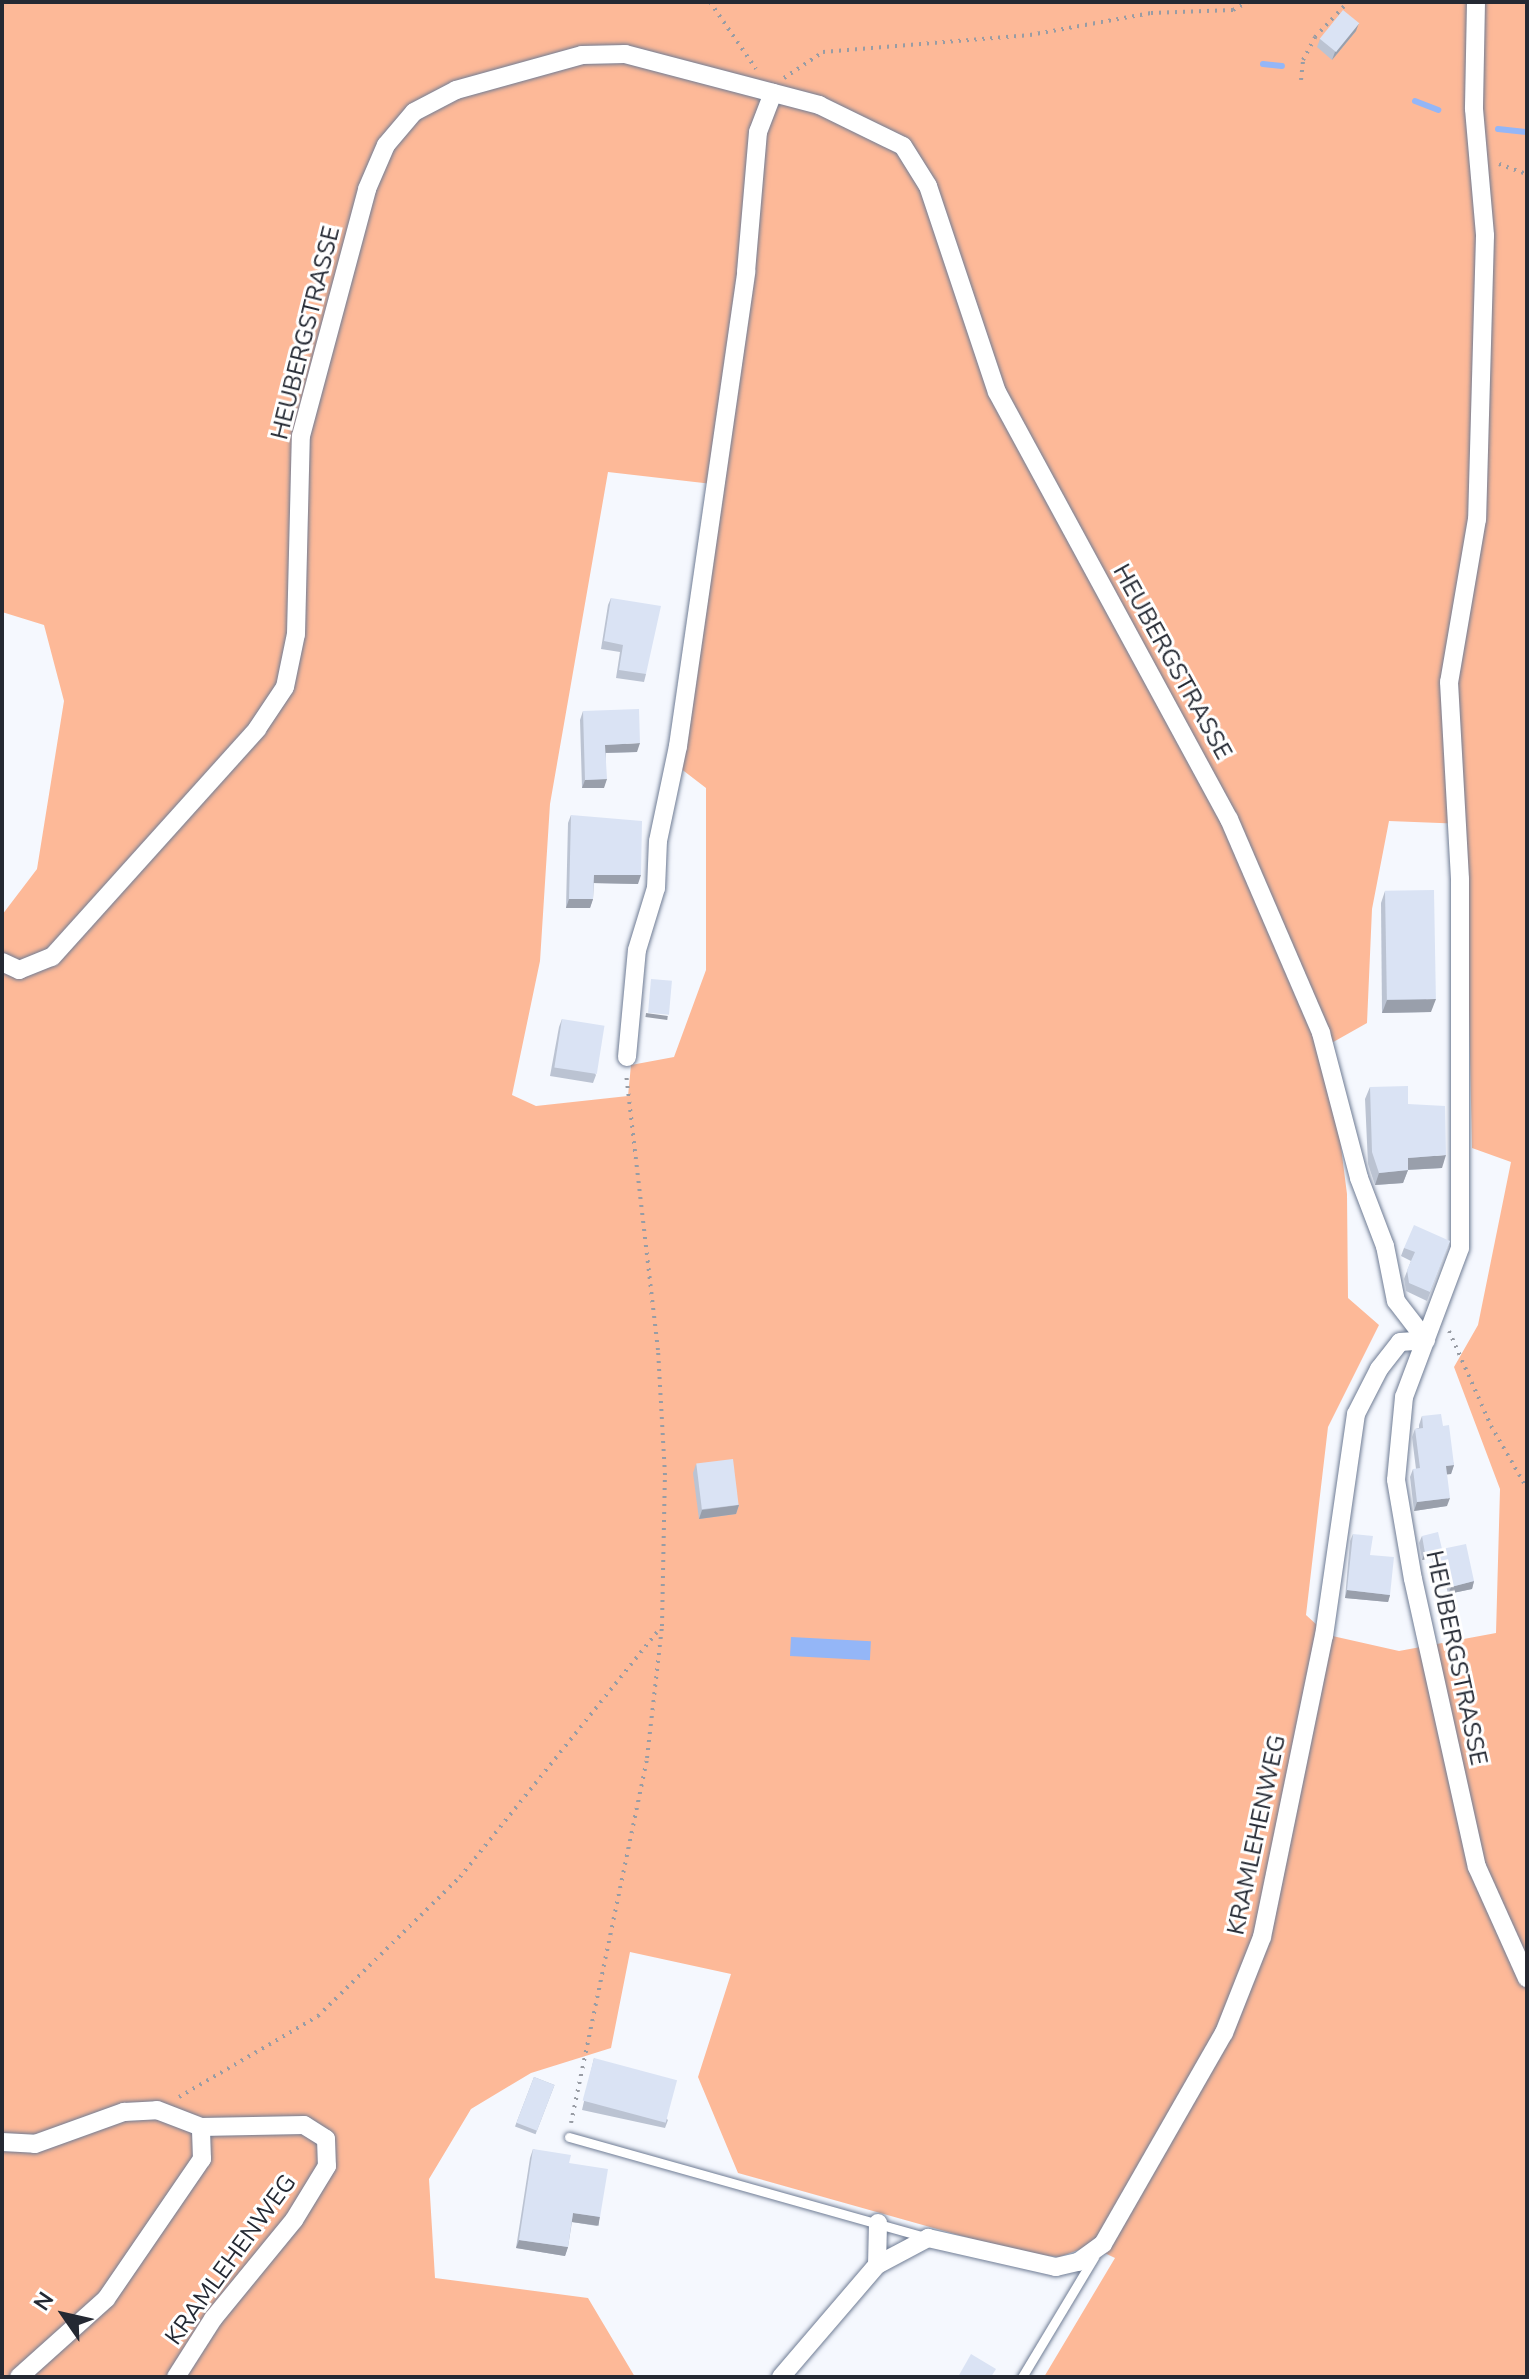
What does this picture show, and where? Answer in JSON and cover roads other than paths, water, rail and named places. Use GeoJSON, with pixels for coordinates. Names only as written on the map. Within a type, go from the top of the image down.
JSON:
{"type":"FeatureCollection","features":[{"type":"Feature","properties":{"kind":"street","name":"HEUBERGSTRASSE"},"geometry":{"type":"LineString","coordinates":[[1476,2],[1477,158],[1485,236],[1477,519],[1449,682],[1460,879],[1460,1248],[1440,1310],[1404,1397],[1396,1480],[1416,1593],[1477,1867],[1527,1978]]}},
{"type":"Feature","properties":{"kind":"street","name":"HEUBERGSTRASSE"},"geometry":{"type":"LineString","coordinates":[[2,962],[19,970],[52,957],[257,729],[285,687],[296,634],[301,436],[367,189],[386,145],[414,112],[456,90],[582,55],[625,54],[819,105],[903,146],[928,186],[997,392],[1229,819],[1321,1033],[1359,1178],[1385,1246],[1396,1301],[1426,1340]]}},
{"type":"Feature","properties":{"kind":"street"},"geometry":{"type":"LineString","coordinates":[[627,1057],[637,950],[656,888],[662,816],[678,746],[741,303],[758,132],[773,93]]}},
{"type":"Feature","properties":{"kind":"street","name":"KRAMLEHENWEG"},"geometry":{"type":"LineString","coordinates":[[928,2238],[1056,2267],[1078,2262],[1103,2244],[1224,2033],[1262,1937],[1324,1636],[1356,1414],[1379,1369],[1400,1342],[1426,1340]]}},
{"type":"Feature","properties":{"kind":"street"},"geometry":{"type":"LineString","coordinates":[[2,2142],[35,2144],[124,2112],[157,2110],[201,2127],[202,2159],[106,2299],[19,2377]]}},
{"type":"Feature","properties":{"kind":"street","name":"KRAMLEHENWEG"},"geometry":{"type":"LineString","coordinates":[[176,2377],[213,2319],[294,2220],[327,2166],[326,2139],[304,2125],[201,2127]]}},
{"type":"Feature","properties":{"kind":"street"},"geometry":{"type":"LineString","coordinates":[[877,2265],[878,2223]]}},
{"type":"Feature","properties":{"kind":"street"},"geometry":{"type":"LineString","coordinates":[[781,2377],[877,2265],[928,2238]]}},
{"type":"Feature","properties":{"kind":"lane"},"geometry":{"type":"LineString","coordinates":[[569,2137],[928,2238]]}},
{"type":"Feature","properties":{"kind":"lane"},"geometry":{"type":"LineString","coordinates":[[1022,2377],[1103,2244]]}},
{"type":"Feature","properties":{"kind":"water"},"geometry":{"type":"Polygon","coordinates":[[[791,1637],[871,1641],[870,1660],[790,1656],[791,1637]]]}},
{"type":"Feature","properties":{"kind":"waterway"},"geometry":{"type":"LineString","coordinates":[[1263,64],[1282,66]]}},
{"type":"Feature","properties":{"kind":"waterway"},"geometry":{"type":"LineString","coordinates":[[1415,101],[1438,110]]}},
{"type":"Feature","properties":{"kind":"waterway"},"geometry":{"type":"LineString","coordinates":[[1498,129],[1527,132]]}}]}
